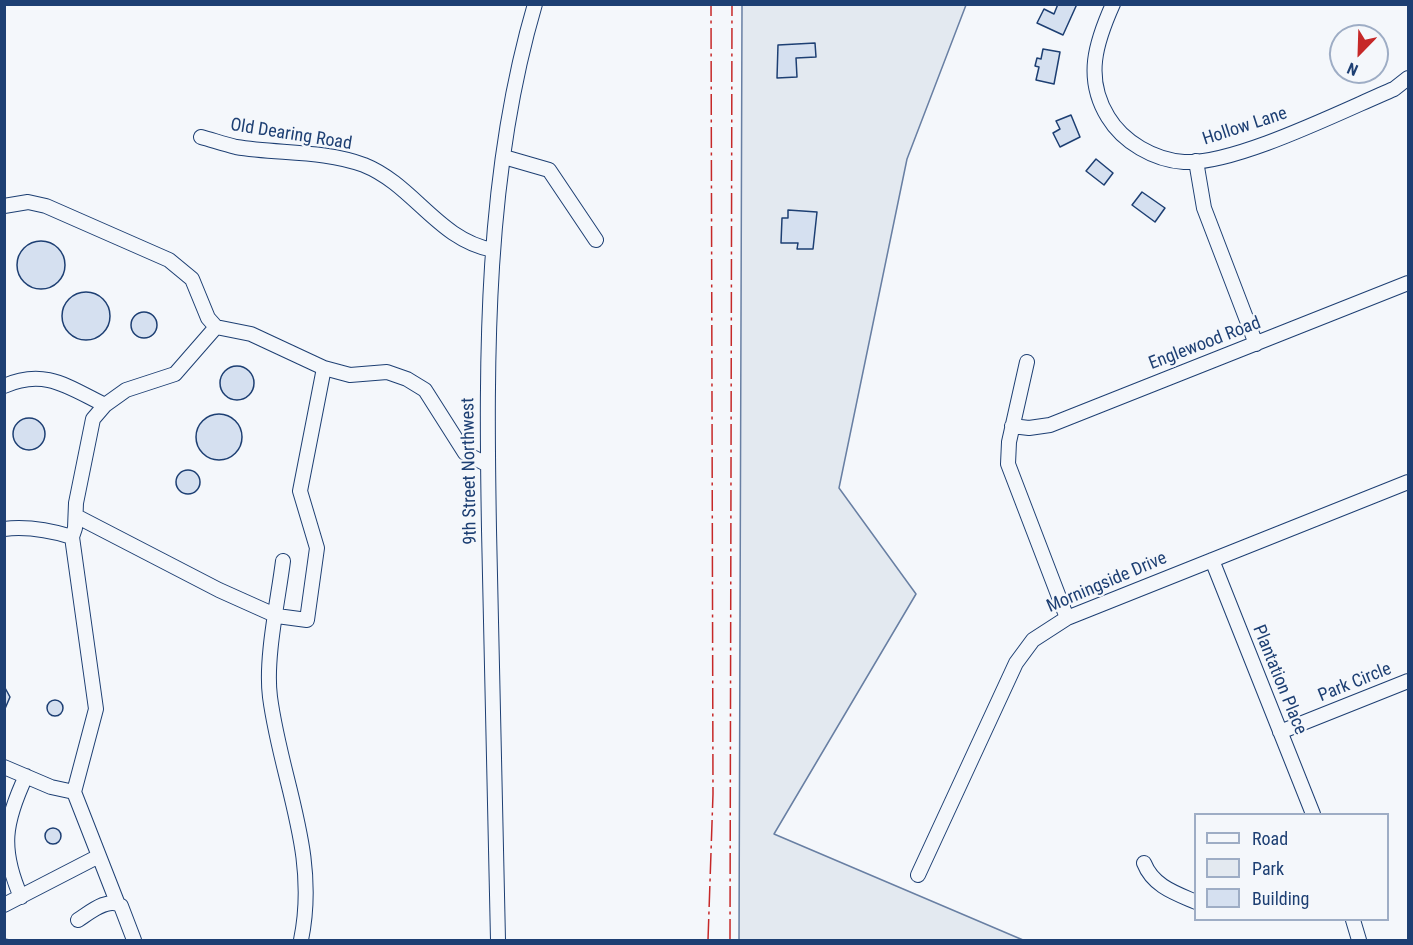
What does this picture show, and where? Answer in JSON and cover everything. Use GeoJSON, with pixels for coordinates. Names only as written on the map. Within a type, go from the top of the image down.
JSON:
{"type":"FeatureCollection","features":[{"type":"Feature","properties":{"kind":"street","name":"9th Street Northwest"},"geometry":{"type":"LineString","coordinates":[[498,940],[487,391],[493,250],[504,157],[518,76],[535,4]]}},
{"type":"Feature","properties":{"kind":"street","name":"Hollow Lane"},"geometry":{"type":"LineString","coordinates":[[1113,4],[1096,45],[1093,64],[1094,77],[1105,113],[1117,131],[1135,145],[1164,158],[1196,161],[1237,152],[1394,88],[1408,78]]}},
{"type":"Feature","properties":{"kind":"street","name":"Old Dearing Road"},"geometry":{"type":"LineString","coordinates":[[201,137],[237,147],[318,155],[363,165],[402,188],[444,228],[469,242],[493,250]]}},
{"type":"Feature","properties":{"kind":"street"},"geometry":{"type":"LineString","coordinates":[[504,157],[549,170],[596,240]]}},
{"type":"Feature","properties":{"kind":"street"},"geometry":{"type":"LineString","coordinates":[[1196,161],[1204,208],[1256,344]]}},
{"type":"Feature","properties":{"kind":"street"},"geometry":{"type":"LineString","coordinates":[[4,206],[28,202],[46,206],[169,260],[192,279],[208,318],[216,327],[251,334],[324,368],[350,375],[387,372],[407,378],[425,390],[465,453],[488,465]]}},
{"type":"Feature","properties":{"kind":"street","name":"Englewood Road"},"geometry":{"type":"LineString","coordinates":[[1012,426],[1029,428],[1050,425],[1408,283]]}},
{"type":"Feature","properties":{"kind":"street"},"geometry":{"type":"LineString","coordinates":[[134,940],[74,792],[96,709],[72,537],[75,528],[76,503],[93,419],[105,405],[126,390],[175,374],[216,327]]}},
{"type":"Feature","properties":{"kind":"street"},"geometry":{"type":"LineString","coordinates":[[1027,362],[1012,426],[1008,454],[1011,474],[1067,618]]}},
{"type":"Feature","properties":{"kind":"street"},"geometry":{"type":"LineString","coordinates":[[76,516],[219,590],[277,616],[307,620],[317,548],[300,491],[324,368]]}},
{"type":"Feature","properties":{"kind":"street"},"geometry":{"type":"LineString","coordinates":[[4,386],[33,377],[53,380],[105,405]]}},
{"type":"Feature","properties":{"kind":"street","name":"Morningside Drive"},"geometry":{"type":"LineString","coordinates":[[918,874],[1016,663],[1024,650],[1043,631],[1067,618],[1408,482]]}},
{"type":"Feature","properties":{"kind":"street"},"geometry":{"type":"LineString","coordinates":[[4,529],[22,527],[47,530],[72,537]]}},
{"type":"Feature","properties":{"kind":"street","name":"Plantation Place"},"geometry":{"type":"LineString","coordinates":[[1212,560],[1313,813]]}},
{"type":"Feature","properties":{"kind":"street"},"geometry":{"type":"LineString","coordinates":[[284,561],[268,682],[304,858],[305,895],[301,940]]}},
{"type":"Feature","properties":{"kind":"street","name":"Park Circle"},"geometry":{"type":"LineString","coordinates":[[1280,732],[1408,681]]}},
{"type":"Feature","properties":{"kind":"street"},"geometry":{"type":"LineString","coordinates":[[4,767],[51,787],[74,792]]}},
{"type":"Feature","properties":{"kind":"street"},"geometry":{"type":"LineString","coordinates":[[21,897],[6,859],[5,843],[7,821],[26,776]]}},
{"type":"Feature","properties":{"kind":"street"},"geometry":{"type":"LineString","coordinates":[[4,904],[99,856]]}},
{"type":"Feature","properties":{"kind":"street"},"geometry":{"type":"LineString","coordinates":[[1144,863],[1150,875],[1162,886],[1194,901]]}},
{"type":"Feature","properties":{"kind":"street"},"geometry":{"type":"LineString","coordinates":[[78,920],[111,902],[117,902]]}},
{"type":"Feature","properties":{"kind":"street"},"geometry":{"type":"LineString","coordinates":[[1353,921],[1359,940]]}},
{"type":"Feature","properties":{"kind":"green space"},"geometry":{"type":"Polygon","coordinates":[[[742,5],[966,5],[907,159],[839,488],[916,594],[774,834],[1023,940],[739,940],[742,5]]]}},
{"type":"Feature","properties":{"kind":"building"},"geometry":{"type":"Polygon","coordinates":[[[1058,4],[1077,4],[1063,35],[1037,23],[1044,9],[1054,14],[1058,4]]]}},
{"type":"Feature","properties":{"kind":"building"},"geometry":{"type":"Polygon","coordinates":[[[815,43],[816,57],[796,58],[797,77],[777,78],[778,45],[815,43]]]}},
{"type":"Feature","properties":{"kind":"building"},"geometry":{"type":"Polygon","coordinates":[[[1043,49],[1060,52],[1054,84],[1036,80],[1039,67],[1035,66],[1037,58],[1041,59],[1043,49]]]}},
{"type":"Feature","properties":{"kind":"building"},"geometry":{"type":"Polygon","coordinates":[[[1071,115],[1080,137],[1060,147],[1053,133],[1060,129],[1056,121],[1071,115]]]}},
{"type":"Feature","properties":{"kind":"building"},"geometry":{"type":"Polygon","coordinates":[[[1096,159],[1113,173],[1104,185],[1086,171],[1096,159]]]}},
{"type":"Feature","properties":{"kind":"building"},"geometry":{"type":"Polygon","coordinates":[[[1142,192],[1165,208],[1155,222],[1132,205],[1142,192]]]}},
{"type":"Feature","properties":{"kind":"building"},"geometry":{"type":"Polygon","coordinates":[[[788,210],[817,212],[813,249],[797,249],[798,243],[781,243],[782,218],[788,218],[788,210]]]}},
{"type":"Feature","properties":{"kind":"building"},"geometry":{"type":"Polygon","coordinates":[[[36,241],[46,241],[58,248],[65,260],[65,270],[58,282],[46,289],[36,289],[21,278],[17,270],[17,260],[28,245],[36,241]]]}},
{"type":"Feature","properties":{"kind":"building"},"geometry":{"type":"Polygon","coordinates":[[[86,292],[103,299],[110,316],[103,333],[86,340],[69,333],[62,316],[69,299],[86,292]]]}},
{"type":"Feature","properties":{"kind":"building"},"geometry":{"type":"Polygon","coordinates":[[[144,312],[153,316],[157,325],[153,334],[144,338],[135,334],[131,325],[135,316],[144,312]]]}},
{"type":"Feature","properties":{"kind":"building"},"geometry":{"type":"Polygon","coordinates":[[[237,366],[249,371],[254,383],[249,395],[237,400],[225,395],[220,383],[225,371],[237,366]]]}},
{"type":"Feature","properties":{"kind":"building"},"geometry":{"type":"Polygon","coordinates":[[[219,414],[228,415],[235,421],[241,428],[241,446],[235,453],[228,459],[219,460],[210,459],[203,453],[197,446],[196,437],[197,428],[203,421],[210,415],[219,414]]]}},
{"type":"Feature","properties":{"kind":"building"},"geometry":{"type":"Polygon","coordinates":[[[29,418],[40,423],[45,434],[40,445],[29,450],[18,445],[13,434],[18,423],[29,418]]]}},
{"type":"Feature","properties":{"kind":"building"},"geometry":{"type":"Polygon","coordinates":[[[188,470],[197,473],[200,482],[197,491],[188,494],[179,491],[176,482],[179,473],[188,470]]]}},
{"type":"Feature","properties":{"kind":"building"},"geometry":{"type":"Polygon","coordinates":[[[4,686],[10,697],[4,711],[4,686]]]}},
{"type":"Feature","properties":{"kind":"building"},"geometry":{"type":"Polygon","coordinates":[[[52,700],[58,700],[63,708],[61,714],[52,716],[47,711],[47,705],[52,700]]]}},
{"type":"Feature","properties":{"kind":"building"},"geometry":{"type":"Polygon","coordinates":[[[53,828],[61,836],[53,844],[45,836],[53,828]]]}},
{"type":"Feature","properties":{"kind":"fence"},"geometry":{"type":"LineString","coordinates":[[4,939],[10,940]]}},
{"type":"Feature","properties":{"kind":"power"},"geometry":{"type":"LineString","coordinates":[[708,940],[713,794],[711,4]]}},
{"type":"Feature","properties":{"kind":"power"},"geometry":{"type":"LineString","coordinates":[[730,940],[732,4]]}}]}
